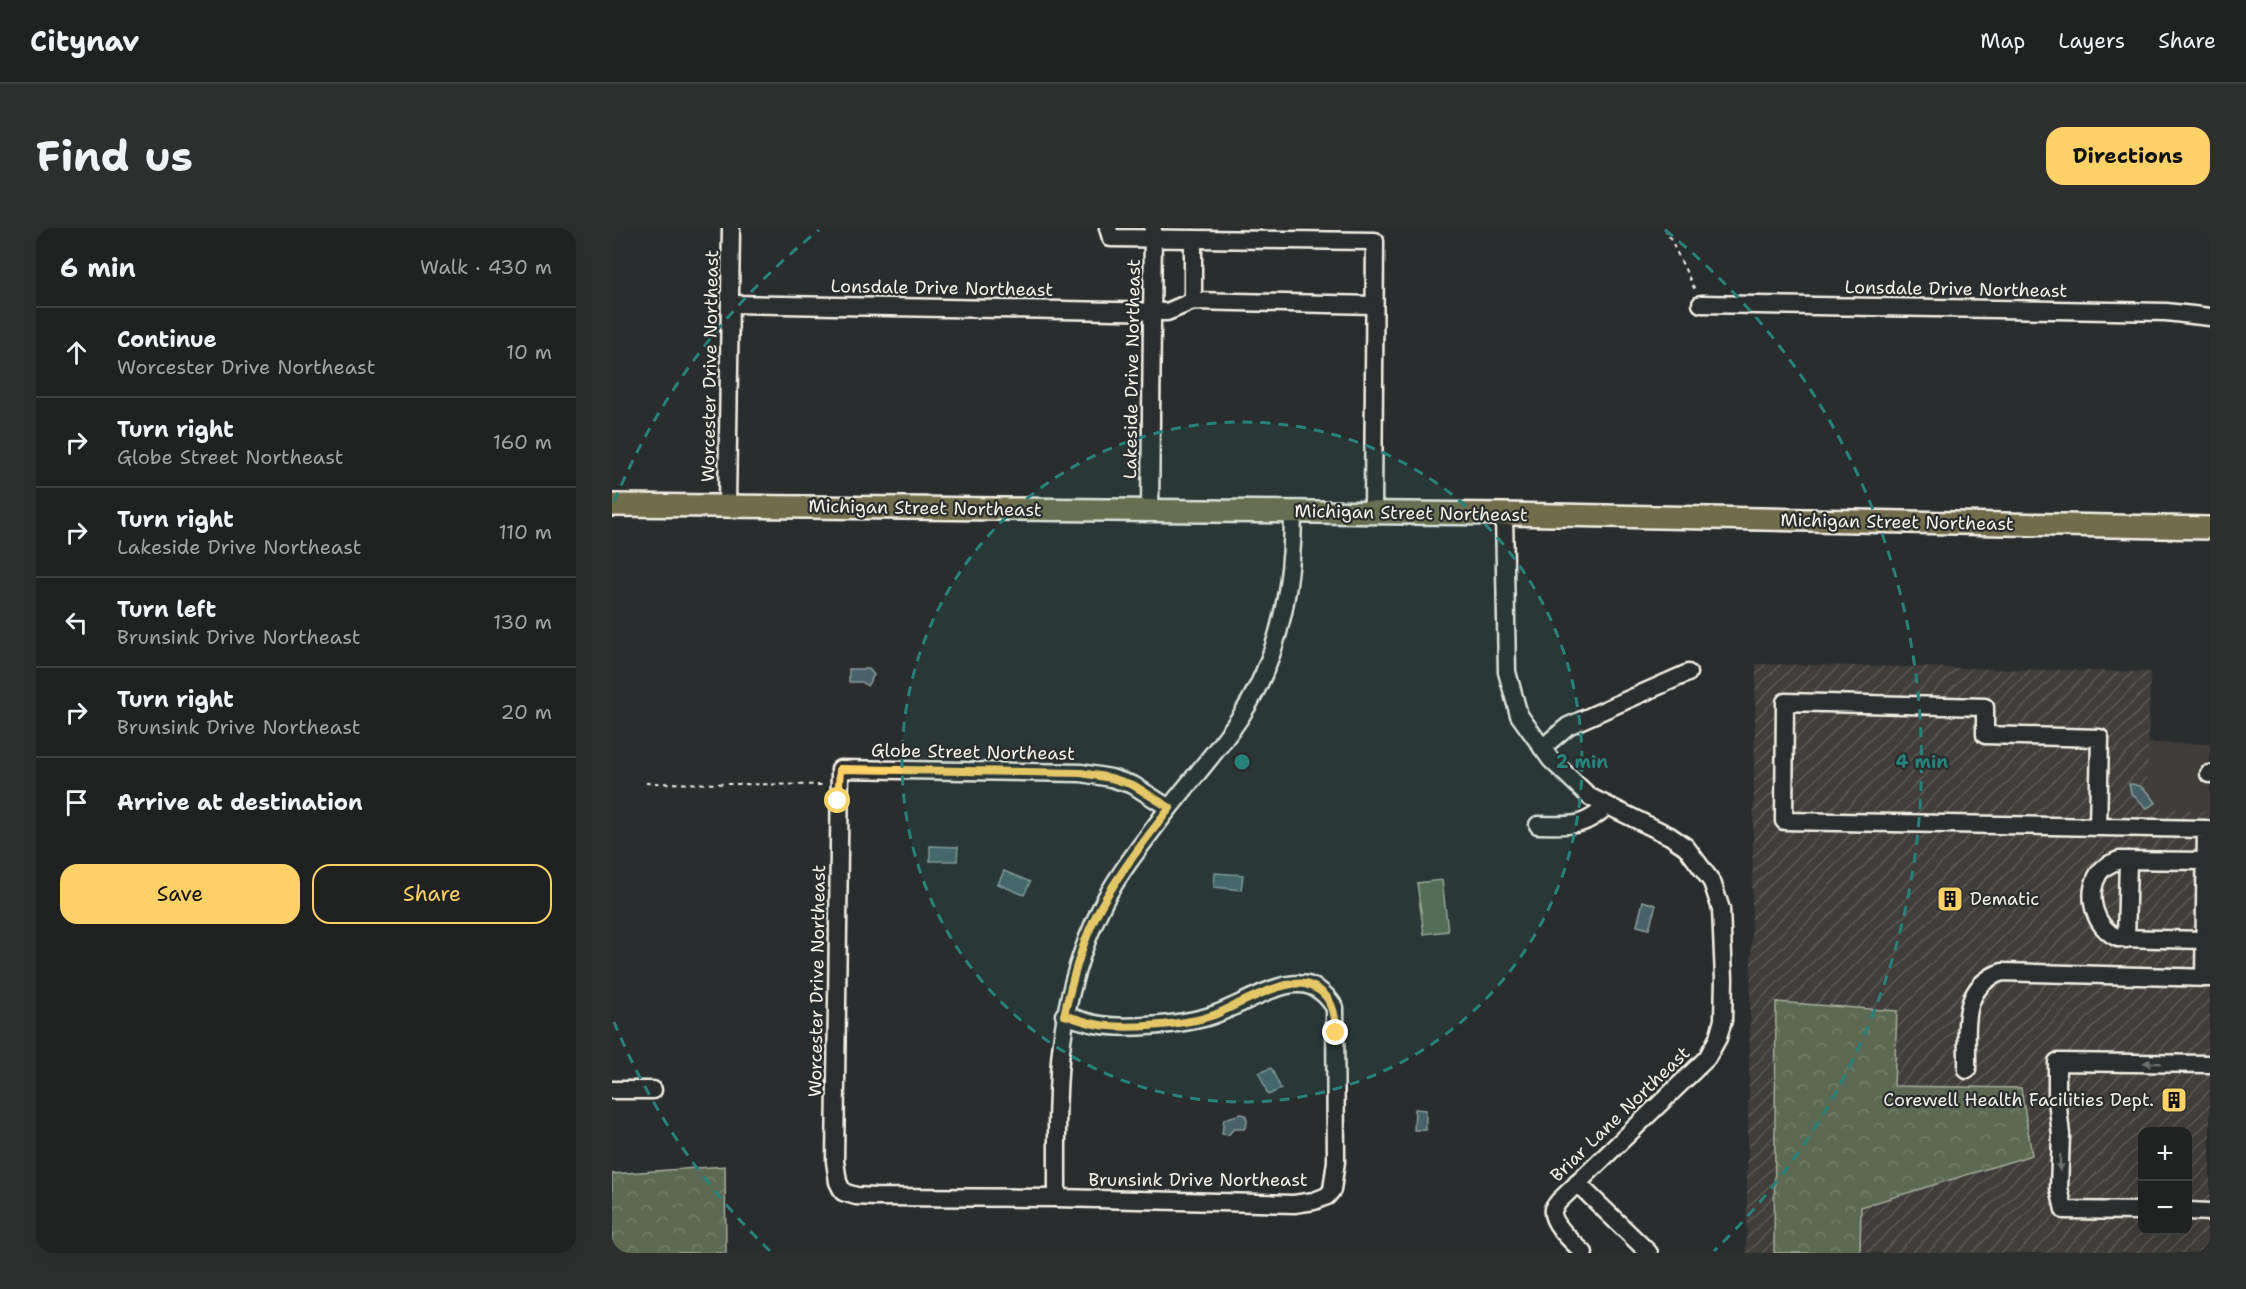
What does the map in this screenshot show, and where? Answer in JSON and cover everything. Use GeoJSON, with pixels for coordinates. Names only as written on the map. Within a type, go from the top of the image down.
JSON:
{"type":"FeatureCollection","features":[{"type":"Feature","properties":{"kind":"main road","name":"Michigan Street Northeast"},"geometry":{"type":"LineString","coordinates":[[612,505],[1504,514],[2210,528]]}},
{"type":"Feature","properties":{"kind":"street","name":"Worcester Drive Northeast"},"geometry":{"type":"LineString","coordinates":[[727,505],[731,228]]}},
{"type":"Feature","properties":{"kind":"street"},"geometry":{"type":"LineString","coordinates":[[1108,228],[1111,238],[1153,233],[1193,239],[1375,242],[1373,513]]}},
{"type":"Feature","properties":{"kind":"street","name":"Lakeside Drive Northeast"},"geometry":{"type":"LineString","coordinates":[[1150,510],[1153,233]]}},
{"type":"Feature","properties":{"kind":"street"},"geometry":{"type":"LineString","coordinates":[[1193,239],[1193,301],[1374,305]]}},
{"type":"Feature","properties":{"kind":"street","name":"Lonsdale Drive Northeast"},"geometry":{"type":"LineString","coordinates":[[731,304],[1167,312],[1193,301]]}},
{"type":"Feature","properties":{"kind":"street","name":"Lonsdale Drive Northeast"},"geometry":{"type":"LineString","coordinates":[[1701,304],[2166,312],[2210,317]]}},
{"type":"Feature","properties":{"kind":"street"},"geometry":{"type":"LineString","coordinates":[[1057,1198],[1056,1089],[1064,1015],[1079,959],[1101,907],[1142,844],[1240,718],[1258,687],[1282,621],[1289,590],[1293,553],[1293,512]]}},
{"type":"Feature","properties":{"kind":"street","name":"Briar Lane Northeast"},"geometry":{"type":"LineString","coordinates":[[1504,514],[1507,672],[1519,715],[1551,760],[1590,797],[1670,836],[1686,847],[1712,882],[1721,909],[1723,1020],[1718,1038],[1707,1058],[1553,1209],[1557,1224],[1584,1253]]}},
{"type":"Feature","properties":{"kind":"street"},"geometry":{"type":"LineString","coordinates":[[1542,748],[1568,726],[1688,673]]}},
{"type":"Feature","properties":{"kind":"street"},"geometry":{"type":"LineString","coordinates":[[1967,1070],[1968,1011],[1971,998],[1978,985],[2002,972],[2207,978],[2204,940],[2206,828],[1784,821],[1785,702],[1985,706],[1985,735],[2100,738],[2098,826]]}},
{"type":"Feature","properties":{"kind":"street","name":"Globe Street Northeast"},"geometry":{"type":"LineString","coordinates":[[839,777],[1081,773],[1111,778],[1133,785],[1170,808]]}},
{"type":"Feature","properties":{"kind":"street","name":"Worcester Drive Northeast"},"geometry":{"type":"LineString","coordinates":[[839,777],[835,1161],[838,1182],[843,1192]]}},
{"type":"Feature","properties":{"kind":"street"},"geometry":{"type":"LineString","coordinates":[[1538,825],[1580,824],[1594,818],[1607,806]]}},
{"type":"Feature","properties":{"kind":"street"},"geometry":{"type":"LineString","coordinates":[[2204,940],[2126,939],[2107,934],[2095,913],[2093,899],[2099,873],[2107,865],[2119,860],[2205,861]]}},
{"type":"Feature","properties":{"kind":"street"},"geometry":{"type":"LineString","coordinates":[[2126,939],[2128,860]]}},
{"type":"Feature","properties":{"kind":"street","name":"Brunsink Drive Northeast"},"geometry":{"type":"LineString","coordinates":[[843,1192],[856,1196],[875,1197],[1294,1203],[1314,1201],[1327,1196],[1332,1190],[1336,1161],[1335,1008],[1329,998],[1316,988],[1296,983],[1283,986],[1212,1015],[1144,1026],[1097,1025],[1064,1015]]}},
{"type":"Feature","properties":{"kind":"street"},"geometry":{"type":"LineString","coordinates":[[2138,1211],[2064,1210],[2060,1188],[2061,1135],[2057,1099],[2058,1062],[2210,1064]]}},
{"type":"Feature","properties":{"kind":"street"},"geometry":{"type":"LineString","coordinates":[[612,1090],[653,1090]]}},
{"type":"Feature","properties":{"kind":"street"},"geometry":{"type":"LineString","coordinates":[[1577,1183],[1649,1253]]}},
{"type":"Feature","properties":{"kind":"street"},"geometry":{"type":"LineString","coordinates":[[2192,1211],[2210,1212]]}},
{"type":"Feature","properties":{"kind":"path"},"geometry":{"type":"LineString","coordinates":[[1665,228],[1701,304]]}},
{"type":"Feature","properties":{"kind":"path"},"geometry":{"type":"LineString","coordinates":[[646,783],[839,777]]}},
{"type":"Feature","properties":{"kind":"shaded area"},"geometry":{"type":"Polygon","coordinates":[[[1756,664],[2150,672],[2147,808],[2210,810],[2210,1253],[1746,1253],[1756,664]]]}},
{"type":"Feature","properties":{"kind":"shaded area"},"geometry":{"type":"Polygon","coordinates":[[[2148,743],[2210,744],[2210,810],[2147,808],[2148,743]]]}},
{"type":"Feature","properties":{"kind":"green space"},"geometry":{"type":"Polygon","coordinates":[[[1442,880],[1448,931],[1424,934],[1417,883],[1442,880]]]}},
{"type":"Feature","properties":{"kind":"green space"},"geometry":{"type":"Polygon","coordinates":[[[1776,1002],[1897,1011],[1894,1086],[2021,1088],[2032,1155],[1861,1207],[1860,1253],[1774,1253],[1776,1002]]]}},
{"type":"Feature","properties":{"kind":"green space"},"geometry":{"type":"Polygon","coordinates":[[[725,1166],[726,1253],[612,1253],[612,1174],[725,1166]]]}},
{"type":"Feature","properties":{"kind":"water"},"geometry":{"type":"Polygon","coordinates":[[[849,669],[869,669],[874,675],[867,686],[862,682],[849,682],[849,669]]]}},
{"type":"Feature","properties":{"kind":"water"},"geometry":{"type":"Polygon","coordinates":[[[2129,784],[2145,789],[2156,803],[2147,808],[2131,793],[2129,784]]]}},
{"type":"Feature","properties":{"kind":"water"},"geometry":{"type":"Polygon","coordinates":[[[930,846],[958,847],[957,861],[930,861],[930,846]]]}},
{"type":"Feature","properties":{"kind":"water"},"geometry":{"type":"Polygon","coordinates":[[[1004,871],[1030,882],[1024,895],[998,884],[1004,871]]]}},
{"type":"Feature","properties":{"kind":"water"},"geometry":{"type":"Polygon","coordinates":[[[1215,873],[1243,875],[1241,890],[1214,887],[1215,873]]]}},
{"type":"Feature","properties":{"kind":"water"},"geometry":{"type":"Polygon","coordinates":[[[1643,901],[1656,905],[1649,929],[1637,926],[1643,901]]]}},
{"type":"Feature","properties":{"kind":"water"},"geometry":{"type":"Polygon","coordinates":[[[1271,1068],[1281,1089],[1268,1095],[1259,1073],[1271,1068]]]}},
{"type":"Feature","properties":{"kind":"water"},"geometry":{"type":"Polygon","coordinates":[[[1415,1109],[1426,1110],[1426,1130],[1414,1130],[1415,1109]]]}},
{"type":"Feature","properties":{"kind":"water"},"geometry":{"type":"Polygon","coordinates":[[[1245,1115],[1247,1121],[1244,1129],[1234,1129],[1228,1135],[1222,1134],[1224,1119],[1245,1115]]]}},
{"type":"Feature","properties":{"kind":"place","name":"Dematic"},"geometry":{"type":"Point","coordinates":[1950,899]}},
{"type":"Feature","properties":{"kind":"place","name":"Corewell Health Facilities Dept."},"geometry":{"type":"Point","coordinates":[2174,1100]}},
{"type":"Feature","properties":{"kind":"route"},"geometry":{"type":"LineString","coordinates":[[838,801],[840,769],[1081,773],[1111,778],[1133,785],[1170,808],[1142,844],[1101,907],[1082,950],[1064,1015],[1097,1025],[1144,1026],[1180,1022],[1212,1015],[1283,986],[1296,983],[1316,988],[1329,998],[1335,1008],[1336,1033]]}}]}
